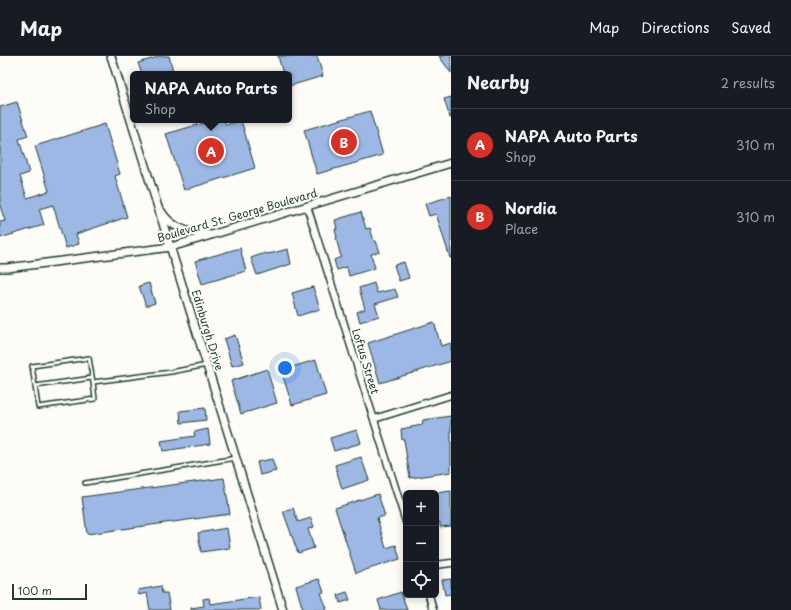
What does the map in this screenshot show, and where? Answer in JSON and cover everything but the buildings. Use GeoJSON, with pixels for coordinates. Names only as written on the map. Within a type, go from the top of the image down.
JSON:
{"type":"FeatureCollection","features":[{"type":"Feature","properties":{"kind":"street","name":"Edinburgh Drive"},"geometry":{"type":"LineString","coordinates":[[111,56],[130,116]]}},
{"type":"Feature","properties":{"kind":"street","name":"Edinburgh Drive"},"geometry":{"type":"LineString","coordinates":[[132,123],[283,610]]}},
{"type":"Feature","properties":{"kind":"street","name":"Boulevard St. George Boulevard"},"geometry":{"type":"LineString","coordinates":[[0,268],[15,268],[171,247],[451,163]]}},
{"type":"Feature","properties":{"kind":"street"},"geometry":{"type":"LineString","coordinates":[[157,202],[164,215],[175,226],[198,234],[215,234]]}},
{"type":"Feature","properties":{"kind":"street","name":"Loftus Street"},"geometry":{"type":"LineString","coordinates":[[307,206],[403,512]]}},
{"type":"Feature","properties":{"kind":"street"},"geometry":{"type":"LineString","coordinates":[[374,419],[451,396]]}},
{"type":"Feature","properties":{"kind":"street"},"geometry":{"type":"LineString","coordinates":[[439,565],[451,563]]}},
{"type":"Feature","properties":{"kind":"street"},"geometry":{"type":"LineString","coordinates":[[430,598],[433,610]]}},
{"type":"Feature","properties":{"kind":"lane"},"geometry":{"type":"LineString","coordinates":[[89,358],[93,382],[95,399],[38,407],[32,366],[89,358]]}},
{"type":"Feature","properties":{"kind":"lane"},"geometry":{"type":"LineString","coordinates":[[93,382],[207,366]]}},
{"type":"Feature","properties":{"kind":"lane"},"geometry":{"type":"LineString","coordinates":[[35,386],[92,378]]}},
{"type":"Feature","properties":{"kind":"lane"},"geometry":{"type":"LineString","coordinates":[[85,483],[236,458]]}},
{"type":"Feature","properties":{"kind":"place","name":"Nordia"},"geometry":{"type":"Point","coordinates":[344,142]}},
{"type":"Feature","properties":{"kind":"place","name":"NAPA Auto Parts"},"geometry":{"type":"Point","coordinates":[211,151]}}]}
